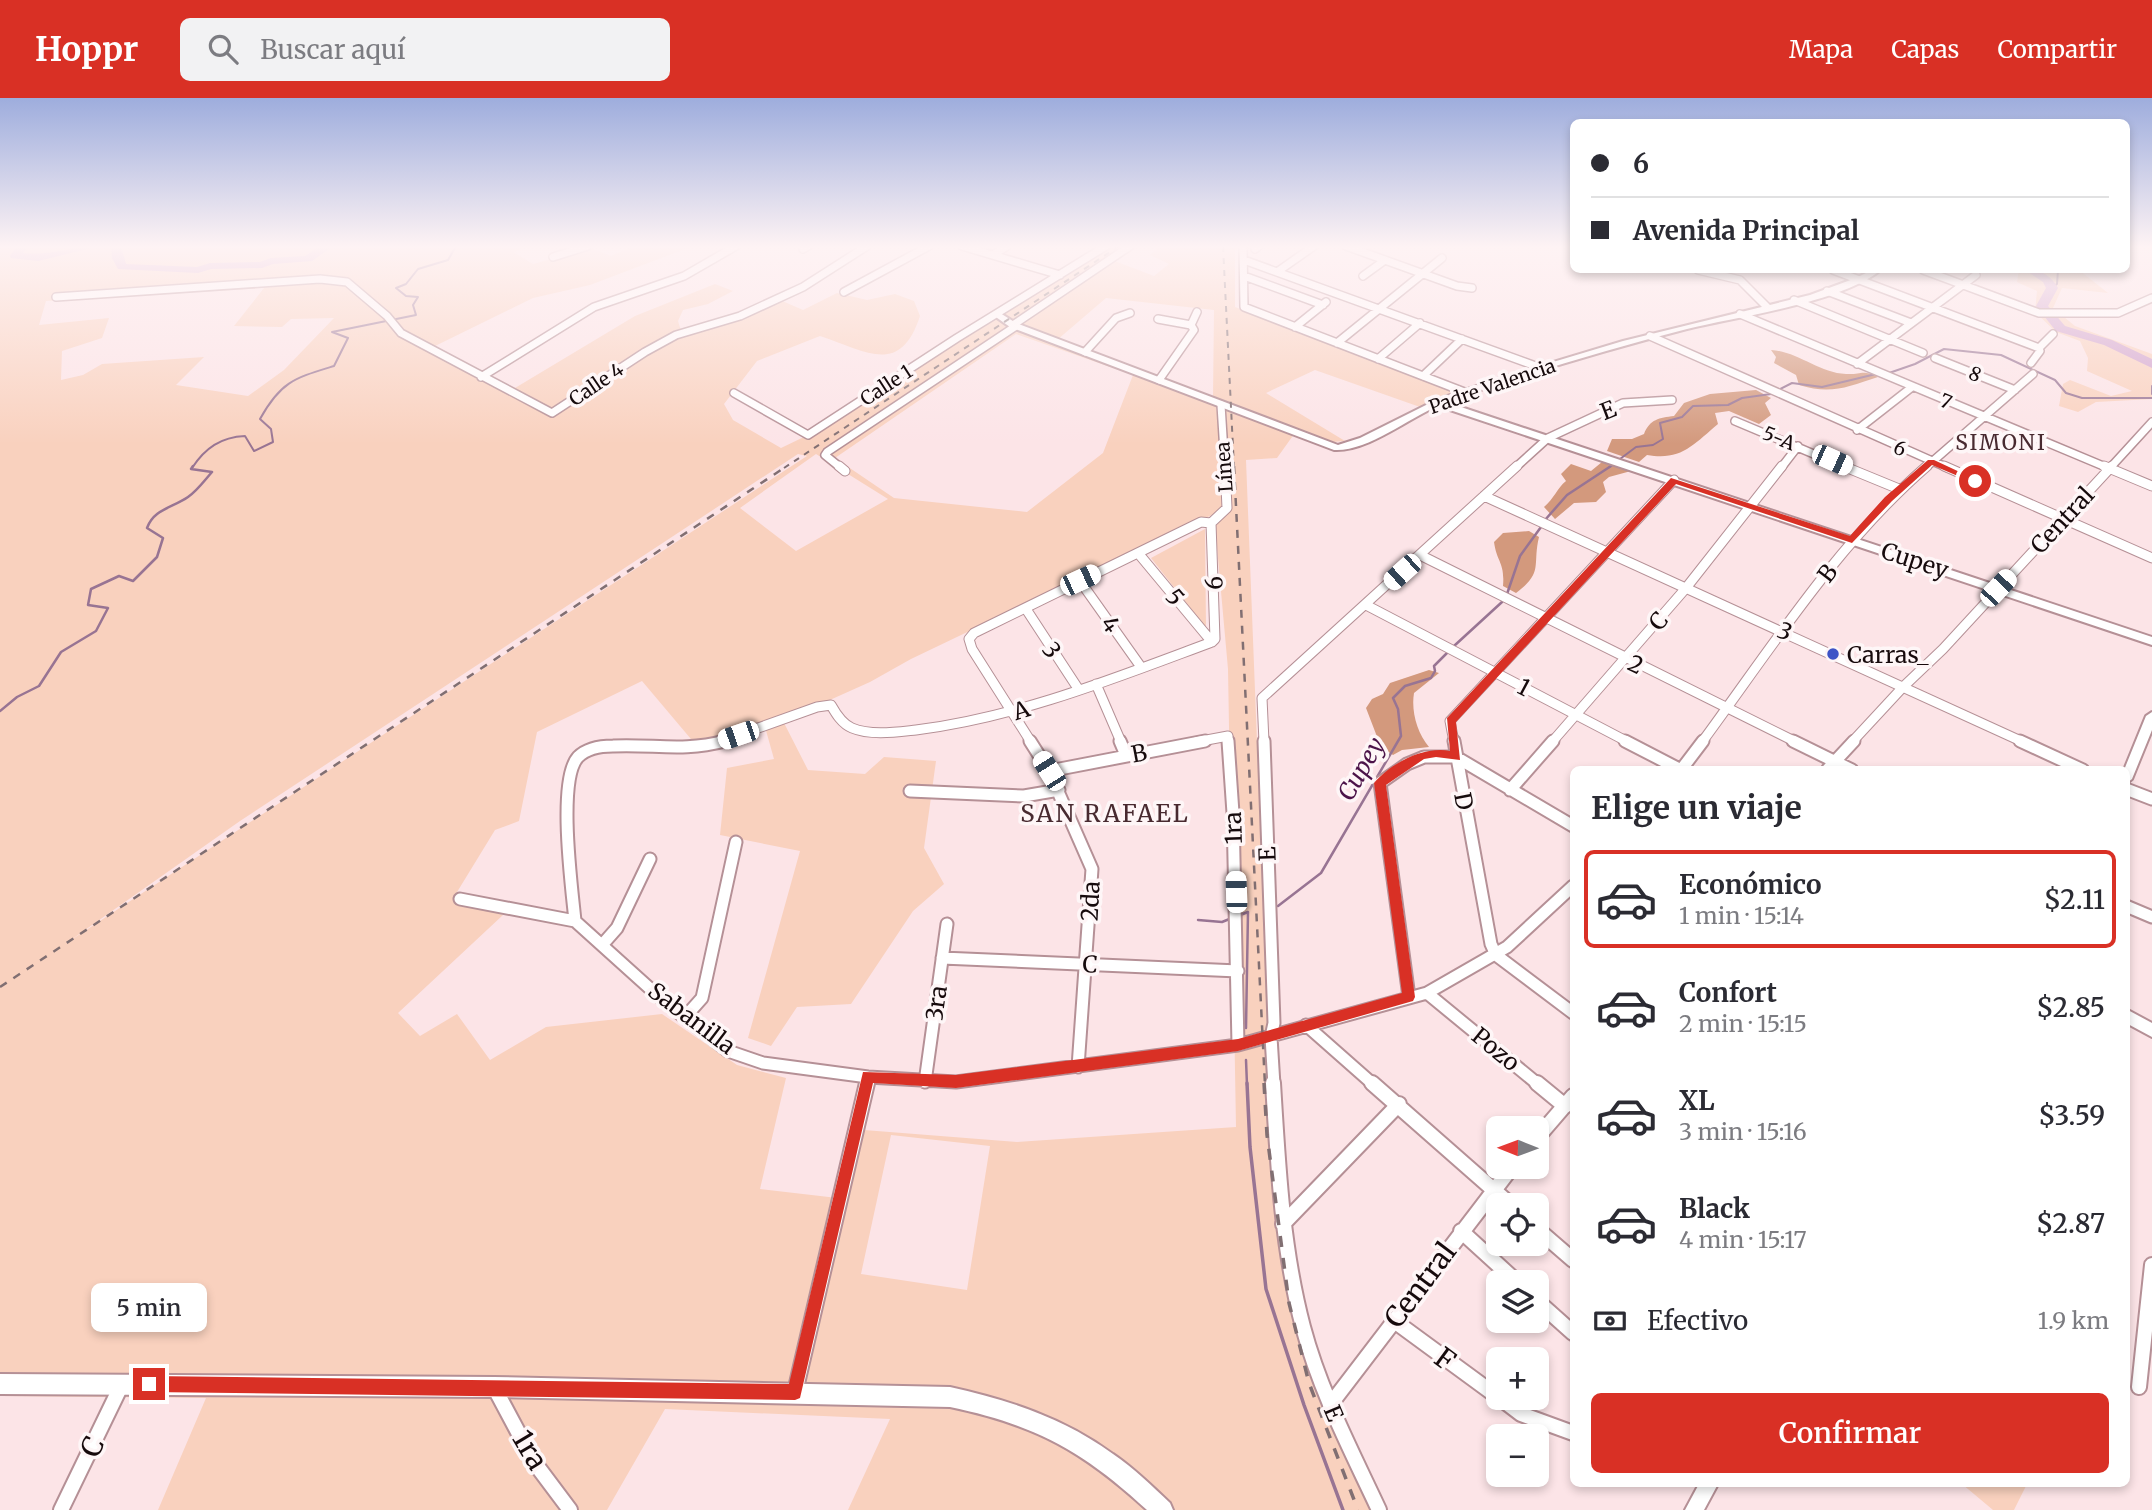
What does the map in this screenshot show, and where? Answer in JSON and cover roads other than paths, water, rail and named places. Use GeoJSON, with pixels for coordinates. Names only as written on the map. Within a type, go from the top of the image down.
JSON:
{"type":"FeatureCollection","features":[{"type":"Feature","properties":{"kind":"main road"},"geometry":{"type":"LineString","coordinates":[[2,1388],[122,1384],[494,1387],[950,1396],[1005,1408],[1052,1427],[1098,1454],[1163,1510]]}},
{"type":"Feature","properties":{"kind":"street"},"geometry":{"type":"LineString","coordinates":[[382,312],[401,334],[481,377],[587,312]]}},
{"type":"Feature","properties":{"kind":"street","name":"Calle 4"},"geometry":{"type":"LineString","coordinates":[[481,377],[552,414],[645,352],[676,335],[749,312]]}},
{"type":"Feature","properties":{"kind":"street","name":"Calle 1"},"geometry":{"type":"LineString","coordinates":[[734,393],[808,435],[1002,312]]}},
{"type":"Feature","properties":{"kind":"street"},"geometry":{"type":"LineString","coordinates":[[845,471],[829,461],[825,455],[827,452],[1035,312]]}},
{"type":"Feature","properties":{"kind":"street"},"geometry":{"type":"LineString","coordinates":[[1159,380],[1194,330],[1191,326],[1197,312]]}},
{"type":"Feature","properties":{"kind":"street"},"geometry":{"type":"LineString","coordinates":[[1256,312],[1467,393]]}},
{"type":"Feature","properties":{"kind":"street"},"geometry":{"type":"LineString","coordinates":[[1295,327],[1314,312]]}},
{"type":"Feature","properties":{"kind":"street"},"geometry":{"type":"LineString","coordinates":[[1337,343],[1374,312]]}},
{"type":"Feature","properties":{"kind":"street"},"geometry":{"type":"LineString","coordinates":[[1390,312],[1541,368]]}},
{"type":"Feature","properties":{"kind":"street","name":"Padre Valencia"},"geometry":{"type":"LineString","coordinates":[[1221,404],[1337,447],[1353,445],[1437,403],[1541,368],[1745,312]]}},
{"type":"Feature","properties":{"kind":"street"},"geometry":{"type":"LineString","coordinates":[[1823,312],[1923,353]]}},
{"type":"Feature","properties":{"kind":"street"},"geometry":{"type":"LineString","coordinates":[[1882,312],[1911,323]]}},
{"type":"Feature","properties":{"kind":"street"},"geometry":{"type":"LineString","coordinates":[[1857,364],[1926,312]]}},
{"type":"Feature","properties":{"kind":"street"},"geometry":{"type":"LineString","coordinates":[[1945,312],[2039,348]]}},
{"type":"Feature","properties":{"kind":"street"},"geometry":{"type":"LineString","coordinates":[[2036,312],[2058,314],[2121,312]]}},
{"type":"Feature","properties":{"kind":"street"},"geometry":{"type":"LineString","coordinates":[[1086,352],[1116,317],[1129,313]]}},
{"type":"Feature","properties":{"kind":"street","name":"7"},"geometry":{"type":"LineString","coordinates":[[1740,313],[2152,486]]}},
{"type":"Feature","properties":{"kind":"street"},"geometry":{"type":"LineString","coordinates":[[997,315],[1015,326],[1221,404]]}},
{"type":"Feature","properties":{"kind":"street"},"geometry":{"type":"LineString","coordinates":[[1157,319],[1191,326]]}},
{"type":"Feature","properties":{"kind":"street"},"geometry":{"type":"LineString","coordinates":[[1378,359],[1420,323]]}},
{"type":"Feature","properties":{"kind":"street"},"geometry":{"type":"LineString","coordinates":[[2031,363],[2040,351],[2039,348],[2053,334]]}},
{"type":"Feature","properties":{"kind":"street","name":"6"},"geometry":{"type":"LineString","coordinates":[[1650,336],[1857,430],[2152,558]]}},
{"type":"Feature","properties":{"kind":"street"},"geometry":{"type":"LineString","coordinates":[[1423,376],[1462,339]]}},
{"type":"Feature","properties":{"kind":"street","name":"8"},"geometry":{"type":"LineString","coordinates":[[1935,358],[2015,390]]}},
{"type":"Feature","properties":{"kind":"street","name":"B"},"geometry":{"type":"LineString","coordinates":[[1684,766],[1852,540],[1899,489],[2033,374]]}},
{"type":"Feature","properties":{"kind":"street"},"geometry":{"type":"LineString","coordinates":[[1857,430],[1912,387]]}},
{"type":"Feature","properties":{"kind":"street"},"geometry":{"type":"LineString","coordinates":[[1456,397],[1452,403],[1456,409]]}},
{"type":"Feature","properties":{"kind":"street","name":"E"},"geometry":{"type":"LineString","coordinates":[[1379,1510],[1330,1405],[1297,1304],[1283,1224],[1271,1037],[1273,1023],[1262,698],[1548,438],[1623,403],[1672,400]]}},
{"type":"Feature","properties":{"kind":"street","name":"Cupey"},"geometry":{"type":"LineString","coordinates":[[1437,403],[1751,505],[2152,641]]}},
{"type":"Feature","properties":{"kind":"street","name":"Línea"},"geometry":{"type":"LineString","coordinates":[[1211,523],[1227,508],[1221,404]]}},
{"type":"Feature","properties":{"kind":"street","name":"5-A"},"geometry":{"type":"LineString","coordinates":[[1735,421],[1899,489]]}},
{"type":"Feature","properties":{"kind":"street","name":"Central"},"geometry":{"type":"LineString","coordinates":[[1831,766],[2152,422]]}},
{"type":"Feature","properties":{"kind":"street","name":"C"},"geometry":{"type":"LineString","coordinates":[[1510,790],[1686,588],[1798,446]]}},
{"type":"Feature","properties":{"kind":"street","name":"D"},"geometry":{"type":"LineString","coordinates":[[1496,955],[1491,944],[1450,721],[1674,480]]}},
{"type":"Feature","properties":{"kind":"street","name":"3"},"geometry":{"type":"LineString","coordinates":[[1484,496],[2074,766]]}},
{"type":"Feature","properties":{"kind":"street"},"geometry":{"type":"LineString","coordinates":[[1026,610],[1080,580],[1201,522],[1211,523]]}},
{"type":"Feature","properties":{"kind":"street","name":"6"},"geometry":{"type":"LineString","coordinates":[[1211,523],[1214,571],[1212,642]]}},
{"type":"Feature","properties":{"kind":"street","name":"5"},"geometry":{"type":"LineString","coordinates":[[1138,553],[1212,642]]}},
{"type":"Feature","properties":{"kind":"street","name":"2"},"geometry":{"type":"LineString","coordinates":[[1420,555],[1728,709],[1831,766]]}},
{"type":"Feature","properties":{"kind":"street","name":"4"},"geometry":{"type":"LineString","coordinates":[[1080,580],[1141,667]]}},
{"type":"Feature","properties":{"kind":"street","name":"1"},"geometry":{"type":"LineString","coordinates":[[1366,605],[1673,766]]}},
{"type":"Feature","properties":{"kind":"street","name":"3"},"geometry":{"type":"LineString","coordinates":[[1026,610],[1079,690]]}},
{"type":"Feature","properties":{"kind":"street","name":"2da"},"geometry":{"type":"LineString","coordinates":[[1026,610],[974,633],[970,639],[972,649],[1049,771],[1092,869],[1078,1067]]}},
{"type":"Feature","properties":{"kind":"street","name":"A"},"geometry":{"type":"LineString","coordinates":[[575,921],[568,856],[569,794],[573,764],[587,749],[603,746],[680,749],[707,745],[817,707],[831,705],[840,720],[855,729],[892,732],[948,727],[1013,713],[1212,642]]}},
{"type":"Feature","properties":{"kind":"street"},"geometry":{"type":"LineString","coordinates":[[1096,684],[1126,755]]}},
{"type":"Feature","properties":{"kind":"street"},"geometry":{"type":"LineString","coordinates":[[2130,770],[2151,723]]}},
{"type":"Feature","properties":{"kind":"street","name":"B"},"geometry":{"type":"LineString","coordinates":[[1049,771],[1228,736]]}},
{"type":"Feature","properties":{"kind":"street","name":"1ra"},"geometry":{"type":"LineString","coordinates":[[1228,736],[1238,971],[1238,1045]]}},
{"type":"Feature","properties":{"kind":"street"},"geometry":{"type":"LineString","coordinates":[[1409,997],[1380,783],[1421,756],[1436,752],[1456,757],[1570,824]]}},
{"type":"Feature","properties":{"kind":"street"},"geometry":{"type":"LineString","coordinates":[[910,791],[1024,796],[1059,790]]}},
{"type":"Feature","properties":{"kind":"street"},"geometry":{"type":"LineString","coordinates":[[2130,791],[2152,799]]}},
{"type":"Feature","properties":{"kind":"street"},"geometry":{"type":"LineString","coordinates":[[686,1016],[702,998],[736,842]]}},
{"type":"Feature","properties":{"kind":"street"},"geometry":{"type":"LineString","coordinates":[[602,945],[617,929],[650,859]]}},
{"type":"Feature","properties":{"kind":"street"},"geometry":{"type":"LineString","coordinates":[[1238,1045],[1427,993],[1496,955],[1570,889]]}},
{"type":"Feature","properties":{"kind":"street"},"geometry":{"type":"LineString","coordinates":[[460,899],[575,921]]}},
{"type":"Feature","properties":{"kind":"street"},"geometry":{"type":"LineString","coordinates":[[2130,908],[2152,917]]}},
{"type":"Feature","properties":{"kind":"street","name":"Sabanilla"},"geometry":{"type":"LineString","coordinates":[[575,921],[666,1003],[729,1052],[763,1063],[868,1077],[956,1082],[1238,1045]]}},
{"type":"Feature","properties":{"kind":"street","name":"3ra"},"geometry":{"type":"LineString","coordinates":[[925,1082],[947,924]]}},
{"type":"Feature","properties":{"kind":"street"},"geometry":{"type":"LineString","coordinates":[[1496,955],[1570,1011]]}},
{"type":"Feature","properties":{"kind":"street","name":"C"},"geometry":{"type":"LineString","coordinates":[[942,958],[1238,971]]}},
{"type":"Feature","properties":{"kind":"street","name":"Pozo"},"geometry":{"type":"LineString","coordinates":[[1427,993],[1569,1101]]}},
{"type":"Feature","properties":{"kind":"street"},"geometry":{"type":"LineString","coordinates":[[2130,1017],[2152,1031]]}},
{"type":"Feature","properties":{"kind":"street"},"geometry":{"type":"LineString","coordinates":[[1306,1025],[1497,1193]]}},
{"type":"Feature","properties":{"kind":"street"},"geometry":{"type":"LineString","coordinates":[[795,1392],[868,1077]]}},
{"type":"Feature","properties":{"kind":"street"},"geometry":{"type":"LineString","coordinates":[[1549,1124],[1569,1101]]}},
{"type":"Feature","properties":{"kind":"street"},"geometry":{"type":"LineString","coordinates":[[1283,1224],[1399,1104]]}},
{"type":"Feature","properties":{"kind":"street","name":"Central"},"geometry":{"type":"LineString","coordinates":[[1330,1405],[1501,1180]]}},
{"type":"Feature","properties":{"kind":"street"},"geometry":{"type":"LineString","coordinates":[[1461,1231],[1504,1270]]}},
{"type":"Feature","properties":{"kind":"street"},"geometry":{"type":"LineString","coordinates":[[1549,1239],[1570,1257]]}},
{"type":"Feature","properties":{"kind":"street"},"geometry":{"type":"LineString","coordinates":[[2139,1387],[2152,1265]]}},
{"type":"Feature","properties":{"kind":"street"},"geometry":{"type":"LineString","coordinates":[[1549,1312],[1570,1330]]}},
{"type":"Feature","properties":{"kind":"street","name":"F"},"geometry":{"type":"LineString","coordinates":[[1393,1320],[1486,1388]]}},
{"type":"Feature","properties":{"kind":"street","name":"C"},"geometry":{"type":"LineString","coordinates":[[61,1510],[122,1384]]}},
{"type":"Feature","properties":{"kind":"street","name":"1ra"},"geometry":{"type":"LineString","coordinates":[[494,1387],[534,1462],[570,1510]]}},
{"type":"Feature","properties":{"kind":"street","name":"F"},"geometry":{"type":"LineString","coordinates":[[1516,1410],[1570,1432]]}},
{"type":"Feature","properties":{"kind":"street"},"geometry":{"type":"LineString","coordinates":[[1698,1508],[1708,1487]]}},
{"type":"Feature","properties":{"kind":"waterway"},"geometry":{"type":"LineString","coordinates":[[192,468],[208,449],[221,441],[245,436],[254,451],[273,442],[271,429],[260,419],[275,396],[290,383],[334,366],[348,338],[332,332],[416,315],[415,312]]}},
{"type":"Feature","properties":{"kind":"waterway"},"geometry":{"type":"LineString","coordinates":[[2045,312],[2054,324],[2067,332],[2108,342],[2152,364]]}},
{"type":"Feature","properties":{"kind":"waterway","name":"Cupey"},"geometry":{"type":"LineString","coordinates":[[1889,373],[1915,364],[1944,349],[2001,355],[2055,380],[2066,393],[2082,398],[2152,398]]}},
{"type":"Feature","properties":{"kind":"waterway","name":"Cupey"},"geometry":{"type":"LineString","coordinates":[[1778,390],[1792,383],[1822,387],[1876,374]]}},
{"type":"Feature","properties":{"kind":"waterway","name":"Cupey"},"geometry":{"type":"LineString","coordinates":[[2152,386],[2152,394]]}},
{"type":"Feature","properties":{"kind":"waterway","name":"Cupey"},"geometry":{"type":"LineString","coordinates":[[1620,459],[1636,447],[1653,445],[1663,439],[1660,423],[1682,417],[1693,406],[1728,405],[1742,398],[1771,394]]}},
{"type":"Feature","properties":{"kind":"waterway"},"geometry":{"type":"LineString","coordinates":[[0,711],[17,697],[39,686],[61,652],[96,631],[108,608],[88,605],[91,589],[119,576],[133,581],[157,557],[163,538],[147,528],[154,517],[191,495],[212,472],[191,469],[193,466]]}},
{"type":"Feature","properties":{"kind":"waterway","name":"Cupey"},"geometry":{"type":"LineString","coordinates":[[1545,520],[1567,495],[1611,466]]}},
{"type":"Feature","properties":{"kind":"waterway","name":"Cupey"},"geometry":{"type":"LineString","coordinates":[[1507,594],[1520,556],[1541,527]]}},
{"type":"Feature","properties":{"kind":"waterway","name":"Cupey"},"geometry":{"type":"LineString","coordinates":[[1454,646],[1502,602]]}},
{"type":"Feature","properties":{"kind":"waterway","name":"Cupey"},"geometry":{"type":"LineString","coordinates":[[1278,906],[1321,873],[1401,736],[1398,709],[1393,698],[1405,686],[1431,678],[1435,671],[1434,666],[1448,652]]}},
{"type":"Feature","properties":{"kind":"waterway"},"geometry":{"type":"LineString","coordinates":[[1238,916],[1248,912],[1246,1028]]}},
{"type":"Feature","properties":{"kind":"waterway","name":"Cupey"},"geometry":{"type":"LineString","coordinates":[[1198,920],[1222,922],[1232,918]]}},
{"type":"Feature","properties":{"kind":"waterway"},"geometry":{"type":"LineString","coordinates":[[1246,1060],[1247,1085]]}},
{"type":"Feature","properties":{"kind":"waterway"},"geometry":{"type":"LineString","coordinates":[[1247,1083],[1250,1147],[1266,1289],[1304,1405],[1343,1510]]}},
{"type":"Feature","properties":{"kind":"railway"},"geometry":{"type":"LineString","coordinates":[[784,468],[1020,312]]}},
{"type":"Feature","properties":{"kind":"railway"},"geometry":{"type":"LineString","coordinates":[[1226,312],[1234,468]]}},
{"type":"Feature","properties":{"kind":"railway"},"geometry":{"type":"LineString","coordinates":[[0,987],[787,466]]}},
{"type":"Feature","properties":{"kind":"railway"},"geometry":{"type":"LineString","coordinates":[[1234,466],[1265,1085]]}},
{"type":"Feature","properties":{"kind":"railway"},"geometry":{"type":"LineString","coordinates":[[1264,1083],[1267,1135],[1289,1303],[1309,1383],[1358,1510]]}},
{"type":"Feature","properties":{"kind":"place","name":"Carras_"},"geometry":{"type":"Point","coordinates":[1833,654]}},
{"type":"Feature","properties":{"kind":"district","name":"SIMONI"},"geometry":{"type":"Point","coordinates":[2001,442]}},
{"type":"Feature","properties":{"kind":"district","name":"SAN RAFAEL"},"geometry":{"type":"Point","coordinates":[1105,813]}}]}
